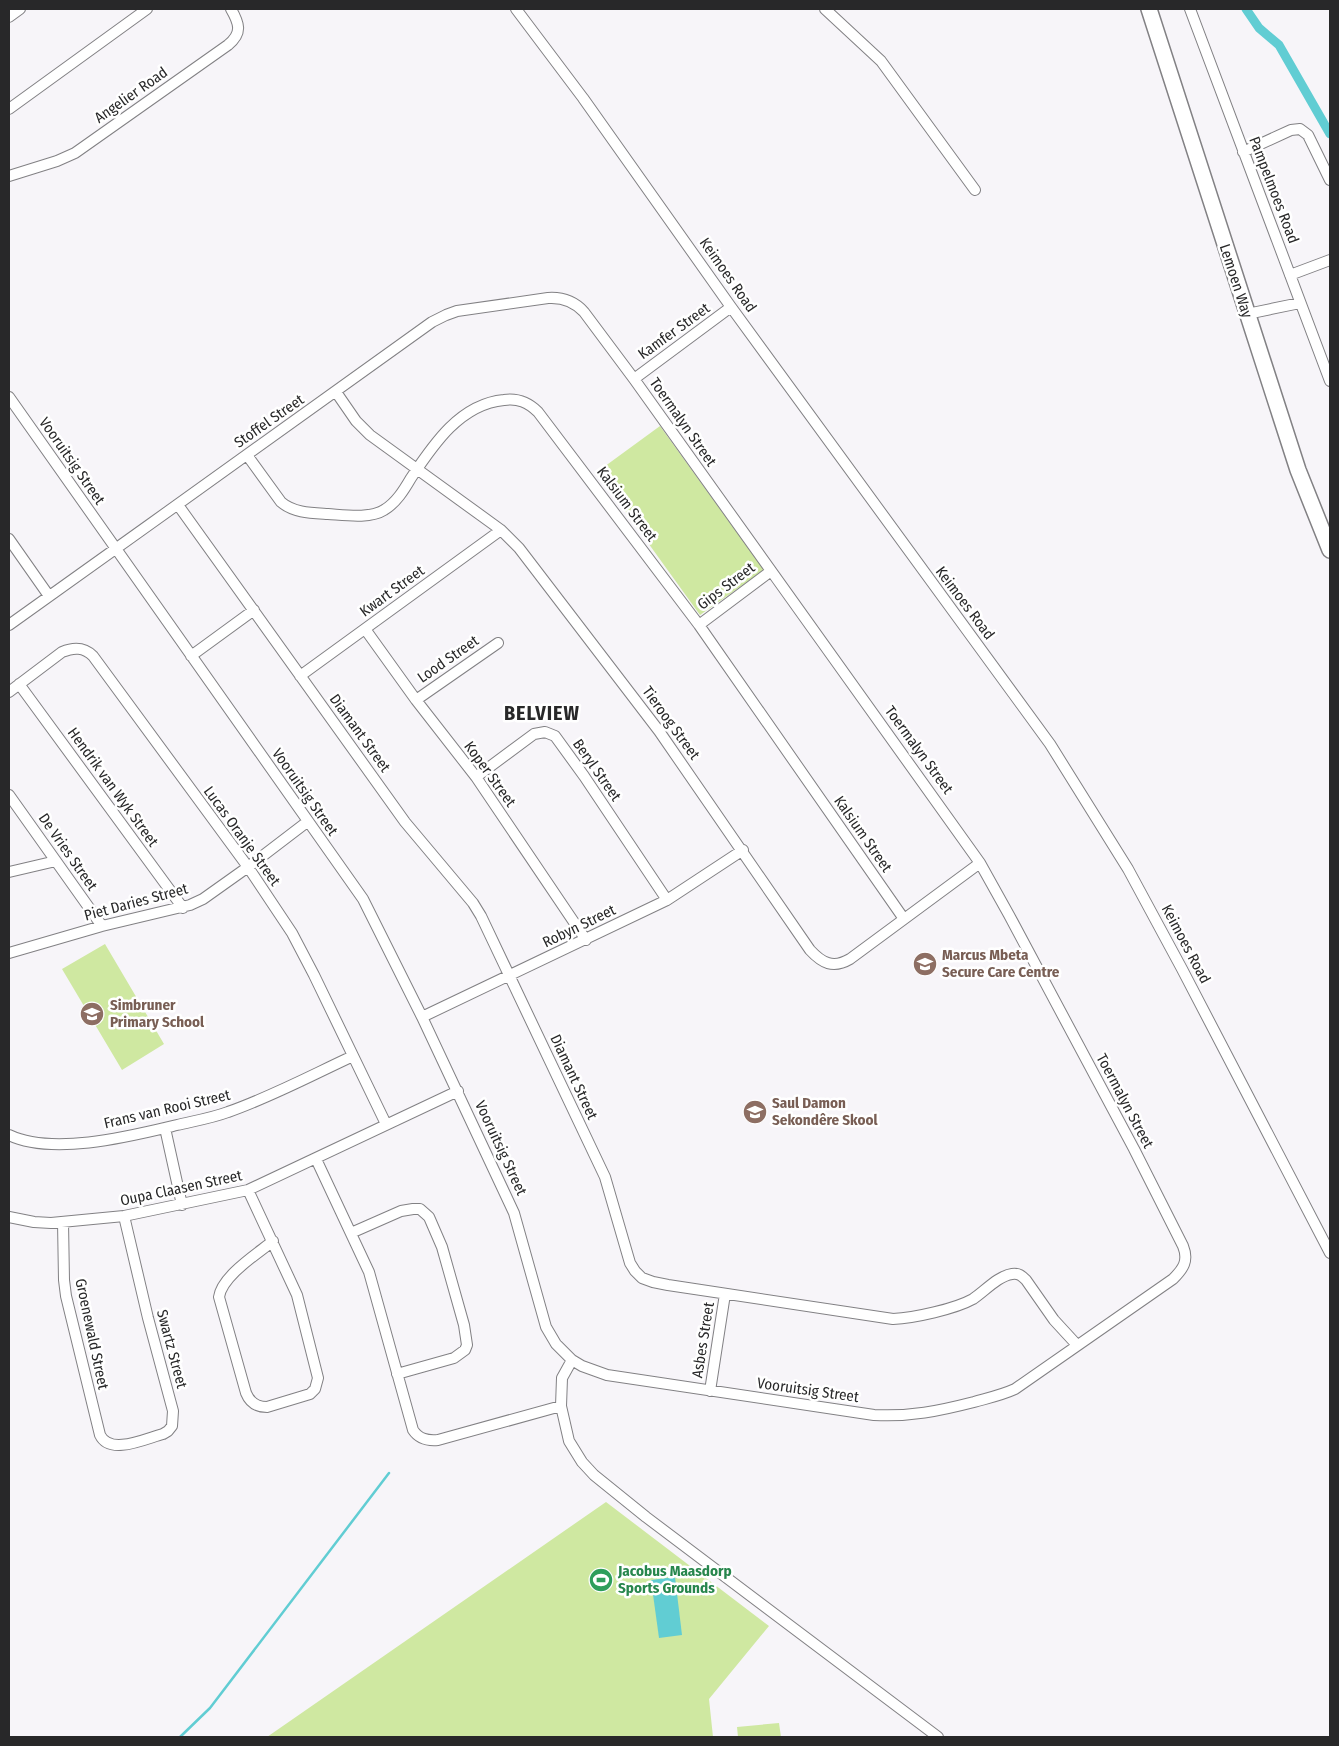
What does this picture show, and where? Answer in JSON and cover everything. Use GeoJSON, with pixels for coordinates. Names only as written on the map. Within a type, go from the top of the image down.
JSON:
{"type":"FeatureCollection","features":[{"type":"Feature","properties":{"kind":"highway","name":"Lemoen Way"},"geometry":{"type":"LineString","coordinates":[[1149,9],[1298,470],[1330,550]]}},
{"type":"Feature","properties":{"kind":"street"},"geometry":{"type":"LineString","coordinates":[[9,17],[20,9]]}},
{"type":"Feature","properties":{"kind":"street"},"geometry":{"type":"LineString","coordinates":[[9,109],[147,9]]}},
{"type":"Feature","properties":{"kind":"street","name":"Angelier Road"},"geometry":{"type":"LineString","coordinates":[[9,176],[58,161],[75,153],[228,45],[237,36],[238,29],[231,9]]}},
{"type":"Feature","properties":{"kind":"street","name":"Keimoes Road"},"geometry":{"type":"LineString","coordinates":[[516,9],[627,158],[731,307],[1050,744],[1128,869],[1330,1253]]}},
{"type":"Feature","properties":{"kind":"street"},"geometry":{"type":"LineString","coordinates":[[825,9],[880,61],[974,190]]}},
{"type":"Feature","properties":{"kind":"street","name":"Pampelmoes Road"},"geometry":{"type":"LineString","coordinates":[[1190,9],[1330,381]]}},
{"type":"Feature","properties":{"kind":"street"},"geometry":{"type":"LineString","coordinates":[[1243,152],[1290,130],[1300,129],[1308,135],[1330,180]]}},
{"type":"Feature","properties":{"kind":"street"},"geometry":{"type":"LineString","coordinates":[[1290,275],[1330,260]]}},
{"type":"Feature","properties":{"kind":"street","name":"Stoffel Street"},"geometry":{"type":"LineString","coordinates":[[9,625],[432,322],[446,315],[466,310],[557,297],[569,301]]}},
{"type":"Feature","properties":{"kind":"street","name":"Toermalyn Street"},"geometry":{"type":"LineString","coordinates":[[569,301],[584,312],[634,379],[980,863],[1010,915],[1134,1149],[1186,1255]]}},
{"type":"Feature","properties":{"kind":"street"},"geometry":{"type":"LineString","coordinates":[[1247,314],[1300,303]]}},
{"type":"Feature","properties":{"kind":"street","name":"Kamfer Street"},"geometry":{"type":"LineString","coordinates":[[634,379],[731,307]]}},
{"type":"Feature","properties":{"kind":"street","name":"Tieroog Street"},"geometry":{"type":"LineString","coordinates":[[336,392],[366,431],[385,447],[501,530],[519,548],[629,690],[743,850],[810,950],[818,958],[826,963],[835,965],[845,962],[980,863]]}},
{"type":"Feature","properties":{"kind":"street","name":"Vooruitsig Street"},"geometry":{"type":"LineString","coordinates":[[9,397],[363,900],[458,1091],[514,1213],[546,1327],[556,1344],[572,1360],[606,1375],[874,1415],[913,1416],[1009,1392],[1021,1385],[1173,1279],[1183,1269],[1186,1255]]}},
{"type":"Feature","properties":{"kind":"street","name":"Kalsium Street"},"geometry":{"type":"LineString","coordinates":[[247,455],[282,503],[298,511],[366,515],[381,512],[391,506],[445,432],[463,416],[494,401],[508,399],[528,403],[538,412],[698,625],[904,919]]}},
{"type":"Feature","properties":{"kind":"street","name":"Diamant Street"},"geometry":{"type":"LineString","coordinates":[[178,505],[405,822],[473,903],[481,916],[605,1177],[629,1259],[633,1268],[642,1278],[653,1282],[725,1294],[878,1318],[898,1319],[937,1311],[966,1302],[1006,1276],[1016,1273],[1026,1280],[1054,1320],[1077,1345]]}},
{"type":"Feature","properties":{"kind":"street","name":"Kwart Street"},"geometry":{"type":"LineString","coordinates":[[300,676],[501,530]]}},
{"type":"Feature","properties":{"kind":"street"},"geometry":{"type":"LineString","coordinates":[[9,539],[49,596]]}},
{"type":"Feature","properties":{"kind":"street","name":"Gips Street"},"geometry":{"type":"LineString","coordinates":[[698,625],[771,571]]}},
{"type":"Feature","properties":{"kind":"street"},"geometry":{"type":"LineString","coordinates":[[191,656],[254,610]]}},
{"type":"Feature","properties":{"kind":"street","name":"Koper Street"},"geometry":{"type":"LineString","coordinates":[[365,629],[416,700],[476,777],[586,940]]}},
{"type":"Feature","properties":{"kind":"street","name":"Lood Street"},"geometry":{"type":"LineString","coordinates":[[416,700],[498,643]]}},
{"type":"Feature","properties":{"kind":"street","name":"Lucas Oranje Street"},"geometry":{"type":"LineString","coordinates":[[20,684],[62,652],[77,648],[90,653],[248,867],[299,944],[386,1124]]}},
{"type":"Feature","properties":{"kind":"street"},"geometry":{"type":"LineString","coordinates":[[9,692],[20,684]]}},
{"type":"Feature","properties":{"kind":"street","name":"Hendrik van Wyk Street"},"geometry":{"type":"LineString","coordinates":[[20,684],[183,908]]}},
{"type":"Feature","properties":{"kind":"street","name":"Beryl Street"},"geometry":{"type":"LineString","coordinates":[[476,777],[534,734],[545,732],[555,736],[584,776],[666,900]]}},
{"type":"Feature","properties":{"kind":"street","name":"De Vries Street"},"geometry":{"type":"LineString","coordinates":[[9,795],[102,926]]}},
{"type":"Feature","properties":{"kind":"street","name":"Piet Daries Street"},"geometry":{"type":"LineString","coordinates":[[9,953],[102,926],[183,908],[202,899],[307,822]]}},
{"type":"Feature","properties":{"kind":"street","name":"Robyn Street"},"geometry":{"type":"LineString","coordinates":[[422,1018],[666,900],[743,850]]}},
{"type":"Feature","properties":{"kind":"street"},"geometry":{"type":"LineString","coordinates":[[9,872],[56,861]]}},
{"type":"Feature","properties":{"kind":"street","name":"Frans van Rooi Street"},"geometry":{"type":"LineString","coordinates":[[9,1136],[31,1142],[63,1144],[118,1138],[166,1128],[226,1113],[353,1056]]}},
{"type":"Feature","properties":{"kind":"street","name":"Oupa Claasen Street"},"geometry":{"type":"LineString","coordinates":[[9,1216],[34,1222],[62,1222],[124,1216],[248,1190],[458,1091]]}},
{"type":"Feature","properties":{"kind":"street"},"geometry":{"type":"LineString","coordinates":[[166,1128],[182,1205]]}},
{"type":"Feature","properties":{"kind":"street"},"geometry":{"type":"LineString","coordinates":[[316,1159],[369,1272],[413,1430],[418,1437],[424,1440],[438,1440],[561,1406]]}},
{"type":"Feature","properties":{"kind":"street"},"geometry":{"type":"LineString","coordinates":[[248,1190],[273,1241],[297,1295],[318,1378],[315,1389],[310,1394],[267,1407],[260,1407],[250,1401],[246,1393],[220,1297],[222,1286],[234,1273],[273,1241]]}},
{"type":"Feature","properties":{"kind":"street"},"geometry":{"type":"LineString","coordinates":[[351,1233],[401,1211],[413,1208],[420,1209],[428,1217],[442,1247],[464,1325],[467,1345],[465,1350],[454,1358],[397,1374]]}},
{"type":"Feature","properties":{"kind":"street","name":"Swartz Street"},"geometry":{"type":"LineString","coordinates":[[111,1445],[124,1445],[163,1434],[172,1426],[173,1421],[170,1398],[148,1318],[124,1216]]}},
{"type":"Feature","properties":{"kind":"street","name":"Groenewald Street"},"geometry":{"type":"LineString","coordinates":[[62,1222],[66,1296],[100,1435],[102,1439],[111,1445]]}},
{"type":"Feature","properties":{"kind":"street","name":"Asbes Street"},"geometry":{"type":"LineString","coordinates":[[710,1391],[725,1294]]}},
{"type":"Feature","properties":{"kind":"street"},"geometry":{"type":"LineString","coordinates":[[572,1360],[562,1378],[561,1406],[570,1445],[577,1457],[594,1475],[646,1517],[938,1737]]}},
{"type":"Feature","properties":{"kind":"green space"},"geometry":{"type":"Polygon","coordinates":[[[660,426],[764,570],[700,615],[597,472],[660,426]]]}},
{"type":"Feature","properties":{"kind":"green space"},"geometry":{"type":"Polygon","coordinates":[[[105,944],[164,1044],[122,1070],[62,969],[105,944]]]}},
{"type":"Feature","properties":{"kind":"green space","name":"Jacobus Maasdorp Sports Grounds"},"geometry":{"type":"Polygon","coordinates":[[[606,1502],[769,1626],[709,1699],[713,1737],[267,1737],[606,1502]]]}},
{"type":"Feature","properties":{"kind":"green space"},"geometry":{"type":"Polygon","coordinates":[[[779,1723],[781,1737],[738,1737],[737,1727],[779,1723]]]}},
{"type":"Feature","properties":{"kind":"water"},"geometry":{"type":"Polygon","coordinates":[[[675,1577],[682,1635],[659,1638],[651,1580],[675,1577]]]}},
{"type":"Feature","properties":{"kind":"waterway"},"geometry":{"type":"LineString","coordinates":[[1246,9],[1259,28],[1279,45],[1330,134]]}},
{"type":"Feature","properties":{"kind":"waterway"},"geometry":{"type":"LineString","coordinates":[[180,1737],[210,1708],[389,1473]]}},
{"type":"Feature","properties":{"kind":"place","name":"Marcus Mbeta Secure Care Centre"},"geometry":{"type":"Point","coordinates":[925,964]}},
{"type":"Feature","properties":{"kind":"place","name":"Simbruner Primary School"},"geometry":{"type":"Point","coordinates":[92,1014]}},
{"type":"Feature","properties":{"kind":"place","name":"Saul Damon Sekondêre Skool"},"geometry":{"type":"Point","coordinates":[755,1112]}},
{"type":"Feature","properties":{"kind":"place","name":"Jacobus Maasdorp Sports Grounds"},"geometry":{"type":"Point","coordinates":[601,1580]}},
{"type":"Feature","properties":{"kind":"district","name":"BELVIEW"},"geometry":{"type":"Point","coordinates":[542,713]}}]}
